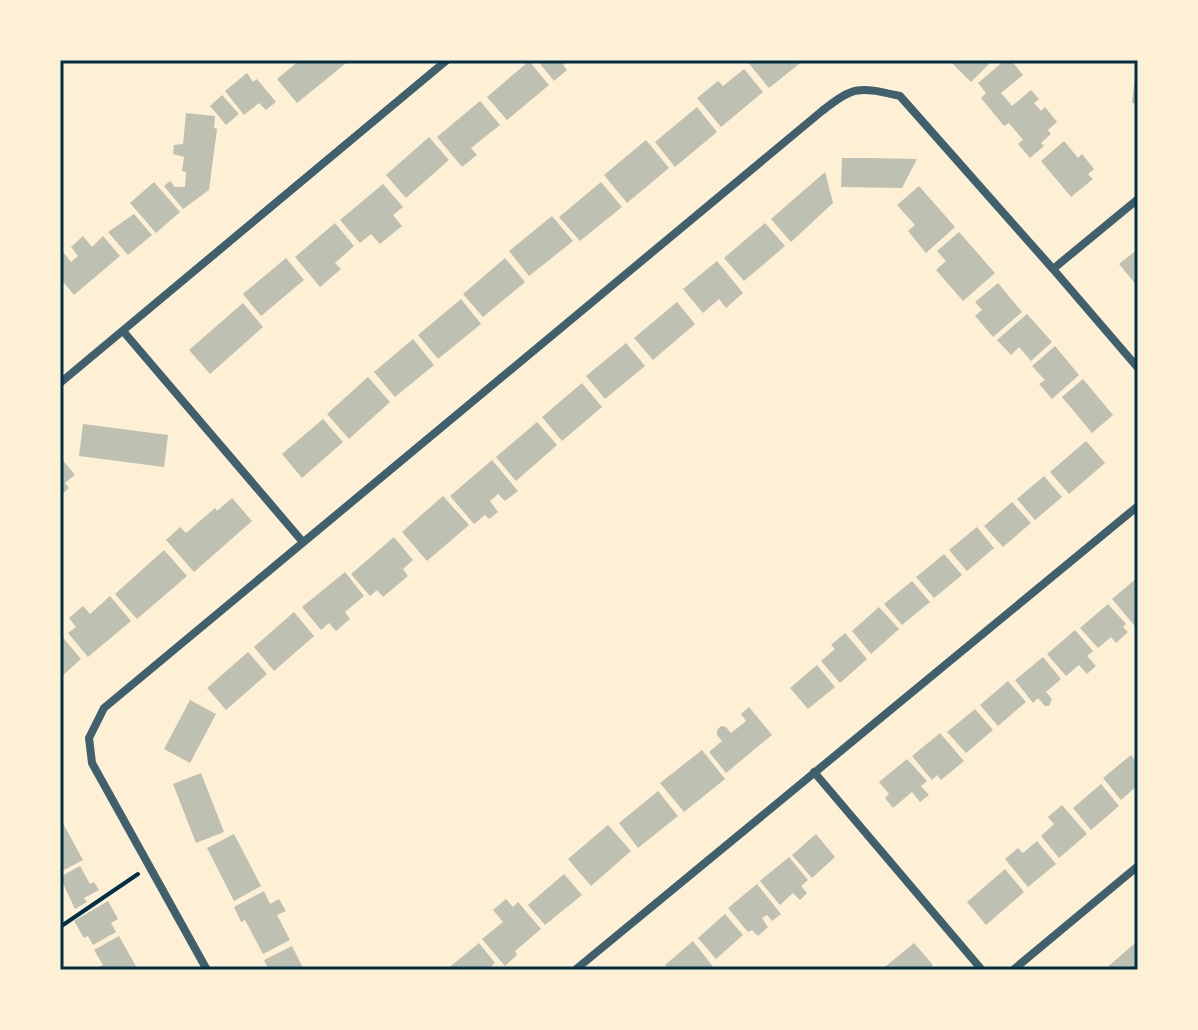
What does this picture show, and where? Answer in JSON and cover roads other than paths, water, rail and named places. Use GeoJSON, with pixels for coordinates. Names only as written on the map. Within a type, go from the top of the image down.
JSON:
{"type":"FeatureCollection","features":[{"type":"Feature","properties":{"kind":"street"},"geometry":{"type":"LineString","coordinates":[[60,383],[447,60]]}},
{"type":"Feature","properties":{"kind":"street"},"geometry":{"type":"LineString","coordinates":[[207,970],[92,763],[89,738],[104,708],[847,91],[871,90],[900,96],[1138,368]]}},
{"type":"Feature","properties":{"kind":"street"},"geometry":{"type":"LineString","coordinates":[[1053,269],[1138,199]]}},
{"type":"Feature","properties":{"kind":"street"},"geometry":{"type":"LineString","coordinates":[[123,331],[302,541]]}},
{"type":"Feature","properties":{"kind":"street"},"geometry":{"type":"LineString","coordinates":[[575,970],[1138,506]]}},
{"type":"Feature","properties":{"kind":"street"},"geometry":{"type":"LineString","coordinates":[[814,772],[982,970]]}},
{"type":"Feature","properties":{"kind":"street"},"geometry":{"type":"LineString","coordinates":[[1013,970],[1138,866]]}}]}
